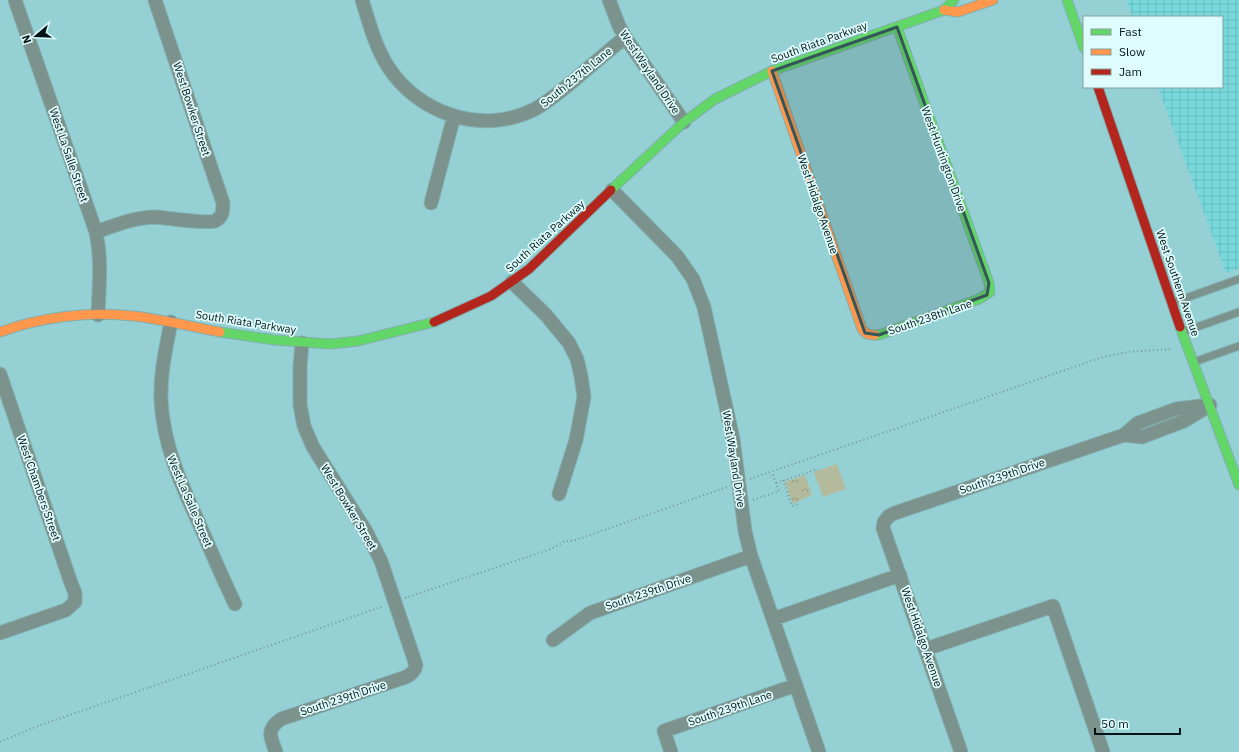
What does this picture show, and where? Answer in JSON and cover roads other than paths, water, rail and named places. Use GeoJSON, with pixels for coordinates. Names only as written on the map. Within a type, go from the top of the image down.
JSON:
{"type":"FeatureCollection","features":[{"type":"Feature","properties":{"kind":"street","name":"West La Salle Street"},"geometry":{"type":"LineString","coordinates":[[15,0],[96,232],[100,250],[98,315]]}},
{"type":"Feature","properties":{"kind":"street","name":"West Bowker Street"},"geometry":{"type":"LineString","coordinates":[[96,232],[125,222],[143,218],[174,218],[210,222],[220,218],[223,212],[223,203],[155,0]]}},
{"type":"Feature","properties":{"kind":"street","name":"South 237th Lane"},"geometry":{"type":"LineString","coordinates":[[362,0],[386,65],[404,88],[425,104],[454,116],[479,121],[518,116],[535,109],[556,96],[625,36]]}},
{"type":"Feature","properties":{"kind":"street","name":"West Wayland Drive"},"geometry":{"type":"LineString","coordinates":[[609,0],[619,26],[625,36],[684,122]]}},
{"type":"Feature","properties":{"kind":"street","name":"South Riata Parkway"},"geometry":{"type":"LineString","coordinates":[[0,332],[14,327],[62,318],[98,315],[133,316],[224,332],[302,343],[330,344],[358,341],[440,321],[485,299],[529,269],[684,122],[715,99],[772,71],[944,10],[954,0]]}},
{"type":"Feature","properties":{"kind":"street","name":"South Riata Parkway"},"geometry":{"type":"LineString","coordinates":[[944,10],[958,12],[993,0]]}},
{"type":"Feature","properties":{"kind":"street"},"geometry":{"type":"LineString","coordinates":[[1067,0],[1083,45]]}},
{"type":"Feature","properties":{"kind":"street","name":"West Huntington Drive"},"geometry":{"type":"LineString","coordinates":[[897,27],[989,284],[990,292]]}},
{"type":"Feature","properties":{"kind":"street","name":"West Hidalgo Avenue"},"geometry":{"type":"LineString","coordinates":[[772,71],[862,329],[868,335]]}},
{"type":"Feature","properties":{"kind":"street","name":"West Southern Avenue"},"geometry":{"type":"LineString","coordinates":[[1098,88],[1172,304],[1239,485]]}},
{"type":"Feature","properties":{"kind":"street"},"geometry":{"type":"LineString","coordinates":[[431,203],[454,116]]}},
{"type":"Feature","properties":{"kind":"street","name":"West Wayland Drive"},"geometry":{"type":"LineString","coordinates":[[612,190],[678,256],[693,279],[704,306],[719,373],[738,473],[745,531],[751,556],[819,752]]}},
{"type":"Feature","properties":{"kind":"street"},"geometry":{"type":"LineString","coordinates":[[512,282],[546,315],[569,343],[577,359],[582,376],[584,397],[576,440],[560,494]]}},
{"type":"Feature","properties":{"kind":"street","name":"South 238th Lane"},"geometry":{"type":"LineString","coordinates":[[868,335],[879,334],[979,299],[990,292]]}},
{"type":"Feature","properties":{"kind":"street","name":"West La Salle Street"},"geometry":{"type":"LineString","coordinates":[[171,322],[161,380],[163,424],[179,479],[235,604]]}},
{"type":"Feature","properties":{"kind":"street","name":"West Bowker Street"},"geometry":{"type":"LineString","coordinates":[[302,343],[300,366],[300,405],[304,426],[313,447],[367,533],[381,561],[415,659],[415,669]]}},
{"type":"Feature","properties":{"kind":"street","name":"West Chambers Street"},"geometry":{"type":"LineString","coordinates":[[0,374],[75,593],[75,602],[66,610],[0,633]]}},
{"type":"Feature","properties":{"kind":"street","name":"South 239th Drive"},"geometry":{"type":"LineString","coordinates":[[884,522],[889,516],[895,513],[1124,435],[1138,423],[1176,409],[1210,406]]}},
{"type":"Feature","properties":{"kind":"street","name":"West Hidalgo Avenue"},"geometry":{"type":"LineString","coordinates":[[884,522],[883,528],[885,536],[900,575],[961,752]]}},
{"type":"Feature","properties":{"kind":"street","name":"South 239th Drive"},"geometry":{"type":"LineString","coordinates":[[552,640],[590,613],[751,556]]}},
{"type":"Feature","properties":{"kind":"street"},"geometry":{"type":"LineString","coordinates":[[773,619],[900,575]]}},
{"type":"Feature","properties":{"kind":"street"},"geometry":{"type":"LineString","coordinates":[[926,649],[1053,606],[1103,752]]}},
{"type":"Feature","properties":{"kind":"street","name":"South 239th Drive"},"geometry":{"type":"LineString","coordinates":[[276,752],[270,733],[271,728],[281,719],[406,677],[412,674],[415,669]]}},
{"type":"Feature","properties":{"kind":"street","name":"South 239th Lane"},"geometry":{"type":"LineString","coordinates":[[671,752],[664,731],[796,685]]}},
{"type":"Feature","properties":{"kind":"lane"},"geometry":{"type":"LineString","coordinates":[[1172,304],[1239,279]]}},
{"type":"Feature","properties":{"kind":"lane"},"geometry":{"type":"LineString","coordinates":[[1182,332],[1239,312]]}},
{"type":"Feature","properties":{"kind":"lane"},"geometry":{"type":"LineString","coordinates":[[1194,362],[1239,346]]}}]}
